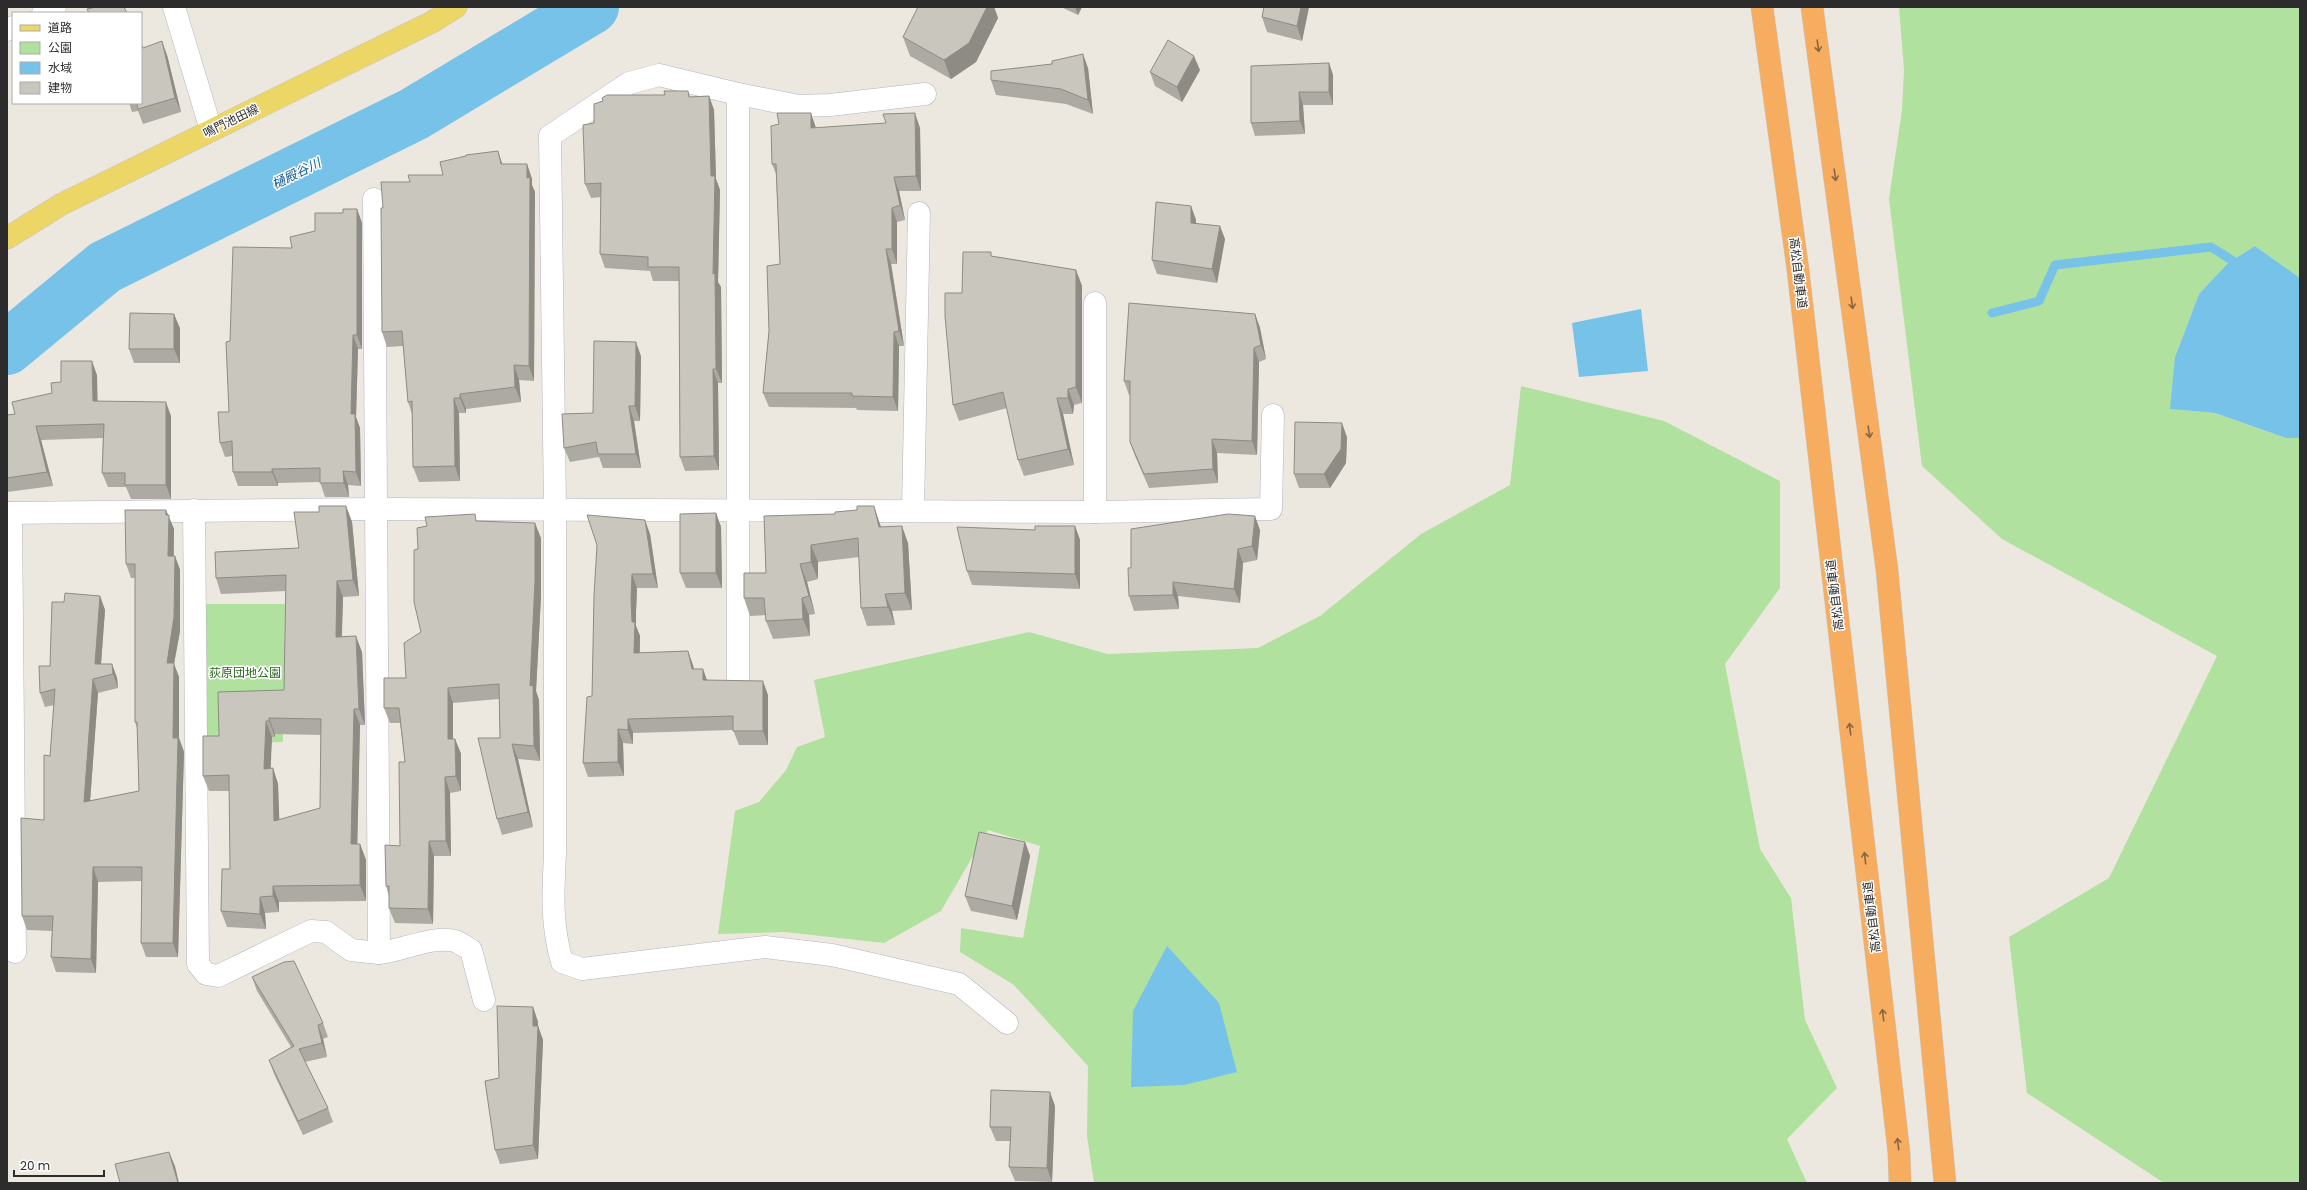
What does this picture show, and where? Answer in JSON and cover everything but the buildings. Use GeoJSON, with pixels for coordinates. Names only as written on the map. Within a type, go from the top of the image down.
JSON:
{"type":"FeatureCollection","features":[{"type":"Feature","properties":{"kind":"highway","name":"高松自動車道"},"geometry":{"type":"LineString","coordinates":[[1762,7],[1798,270],[1899,1153],[1900,1183]]}},
{"type":"Feature","properties":{"kind":"highway"},"geometry":{"type":"LineString","coordinates":[[1812,7],[1887,570],[1946,1183]]}},
{"type":"Feature","properties":{"kind":"main road","name":"鳴門池田線"},"geometry":{"type":"LineString","coordinates":[[7,238],[62,204],[432,22],[456,7]]}},
{"type":"Feature","properties":{"kind":"street"},"geometry":{"type":"LineString","coordinates":[[45,12],[55,7]]}},
{"type":"Feature","properties":{"kind":"street"},"geometry":{"type":"LineString","coordinates":[[174,7],[211,130]]}},
{"type":"Feature","properties":{"kind":"street"},"geometry":{"type":"LineString","coordinates":[[925,94],[830,105],[799,106],[738,94],[659,75],[629,83],[550,136],[555,508],[554,934],[562,962],[582,969],[765,947],[832,954],[959,984],[1007,1023]]}},
{"type":"Feature","properties":{"kind":"street"},"geometry":{"type":"LineString","coordinates":[[738,94],[738,681]]}},
{"type":"Feature","properties":{"kind":"street"},"geometry":{"type":"LineString","coordinates":[[374,199],[379,953]]}},
{"type":"Feature","properties":{"kind":"street"},"geometry":{"type":"LineString","coordinates":[[913,510],[919,213]]}},
{"type":"Feature","properties":{"kind":"street"},"geometry":{"type":"LineString","coordinates":[[1096,303],[1096,512]]}},
{"type":"Feature","properties":{"kind":"street"},"geometry":{"type":"LineString","coordinates":[[15,952],[9,513],[194,510],[555,508],[1096,512],[1271,509],[1273,415]]}},
{"type":"Feature","properties":{"kind":"street"},"geometry":{"type":"LineString","coordinates":[[194,510],[198,964],[206,974],[218,976],[311,931],[326,932],[351,950],[379,953],[396,951],[440,939],[455,941],[471,950],[484,1000]]}},
{"type":"Feature","properties":{"kind":"green space"},"geometry":{"type":"Polygon","coordinates":[[[1899,7],[2300,7],[2300,278],[2255,246],[2228,263],[2199,294],[2175,357],[2171,409],[2215,413],[2286,438],[2300,438],[2300,1183],[2164,1183],[2027,1093],[2009,937],[2109,878],[2217,656],[2002,539],[1922,466],[1889,199],[1902,110],[1904,70],[1899,7]]]}},
{"type":"Feature","properties":{"kind":"green space"},"geometry":{"type":"Polygon","coordinates":[[[1521,386],[1664,421],[1780,481],[1780,588],[1725,664],[1760,849],[1791,898],[1805,1020],[1837,1088],[1787,1139],[1807,1183],[1094,1183],[1087,1136],[1088,1066],[1014,985],[960,952],[961,928],[1023,938],[1040,846],[988,830],[941,911],[884,943],[785,932],[718,934],[735,811],[759,802],[786,770],[797,747],[825,737],[814,680],[1029,632],[1108,654],[1258,648],[1320,616],[1421,534],[1510,485],[1521,386]]]}},
{"type":"Feature","properties":{"kind":"green space","name":"荻原団地公園"},"geometry":{"type":"Polygon","coordinates":[[[206,604],[285,604],[283,742],[206,744],[206,604]]]}},
{"type":"Feature","properties":{"kind":"water"},"geometry":{"type":"Polygon","coordinates":[[[2255,246],[2300,278],[2300,438],[2286,438],[2215,413],[2170,409],[2175,357],[2199,294],[2228,263],[2255,246]]]}},
{"type":"Feature","properties":{"kind":"water"},"geometry":{"type":"Polygon","coordinates":[[[1641,309],[1648,371],[1579,377],[1572,323],[1641,309]]]}},
{"type":"Feature","properties":{"kind":"water"},"geometry":{"type":"Polygon","coordinates":[[[1167,946],[1219,1003],[1237,1072],[1184,1085],[1131,1087],[1133,1011],[1167,946]]]}},
{"type":"Feature","properties":{"kind":"waterway","name":"樋殿谷川"},"geometry":{"type":"LineString","coordinates":[[7,348],[105,267],[414,114],[592,7]]}},
{"type":"Feature","properties":{"kind":"waterway"},"geometry":{"type":"LineString","coordinates":[[1992,313],[2039,301],[2055,265],[2211,247],[2238,264]]}}]}
